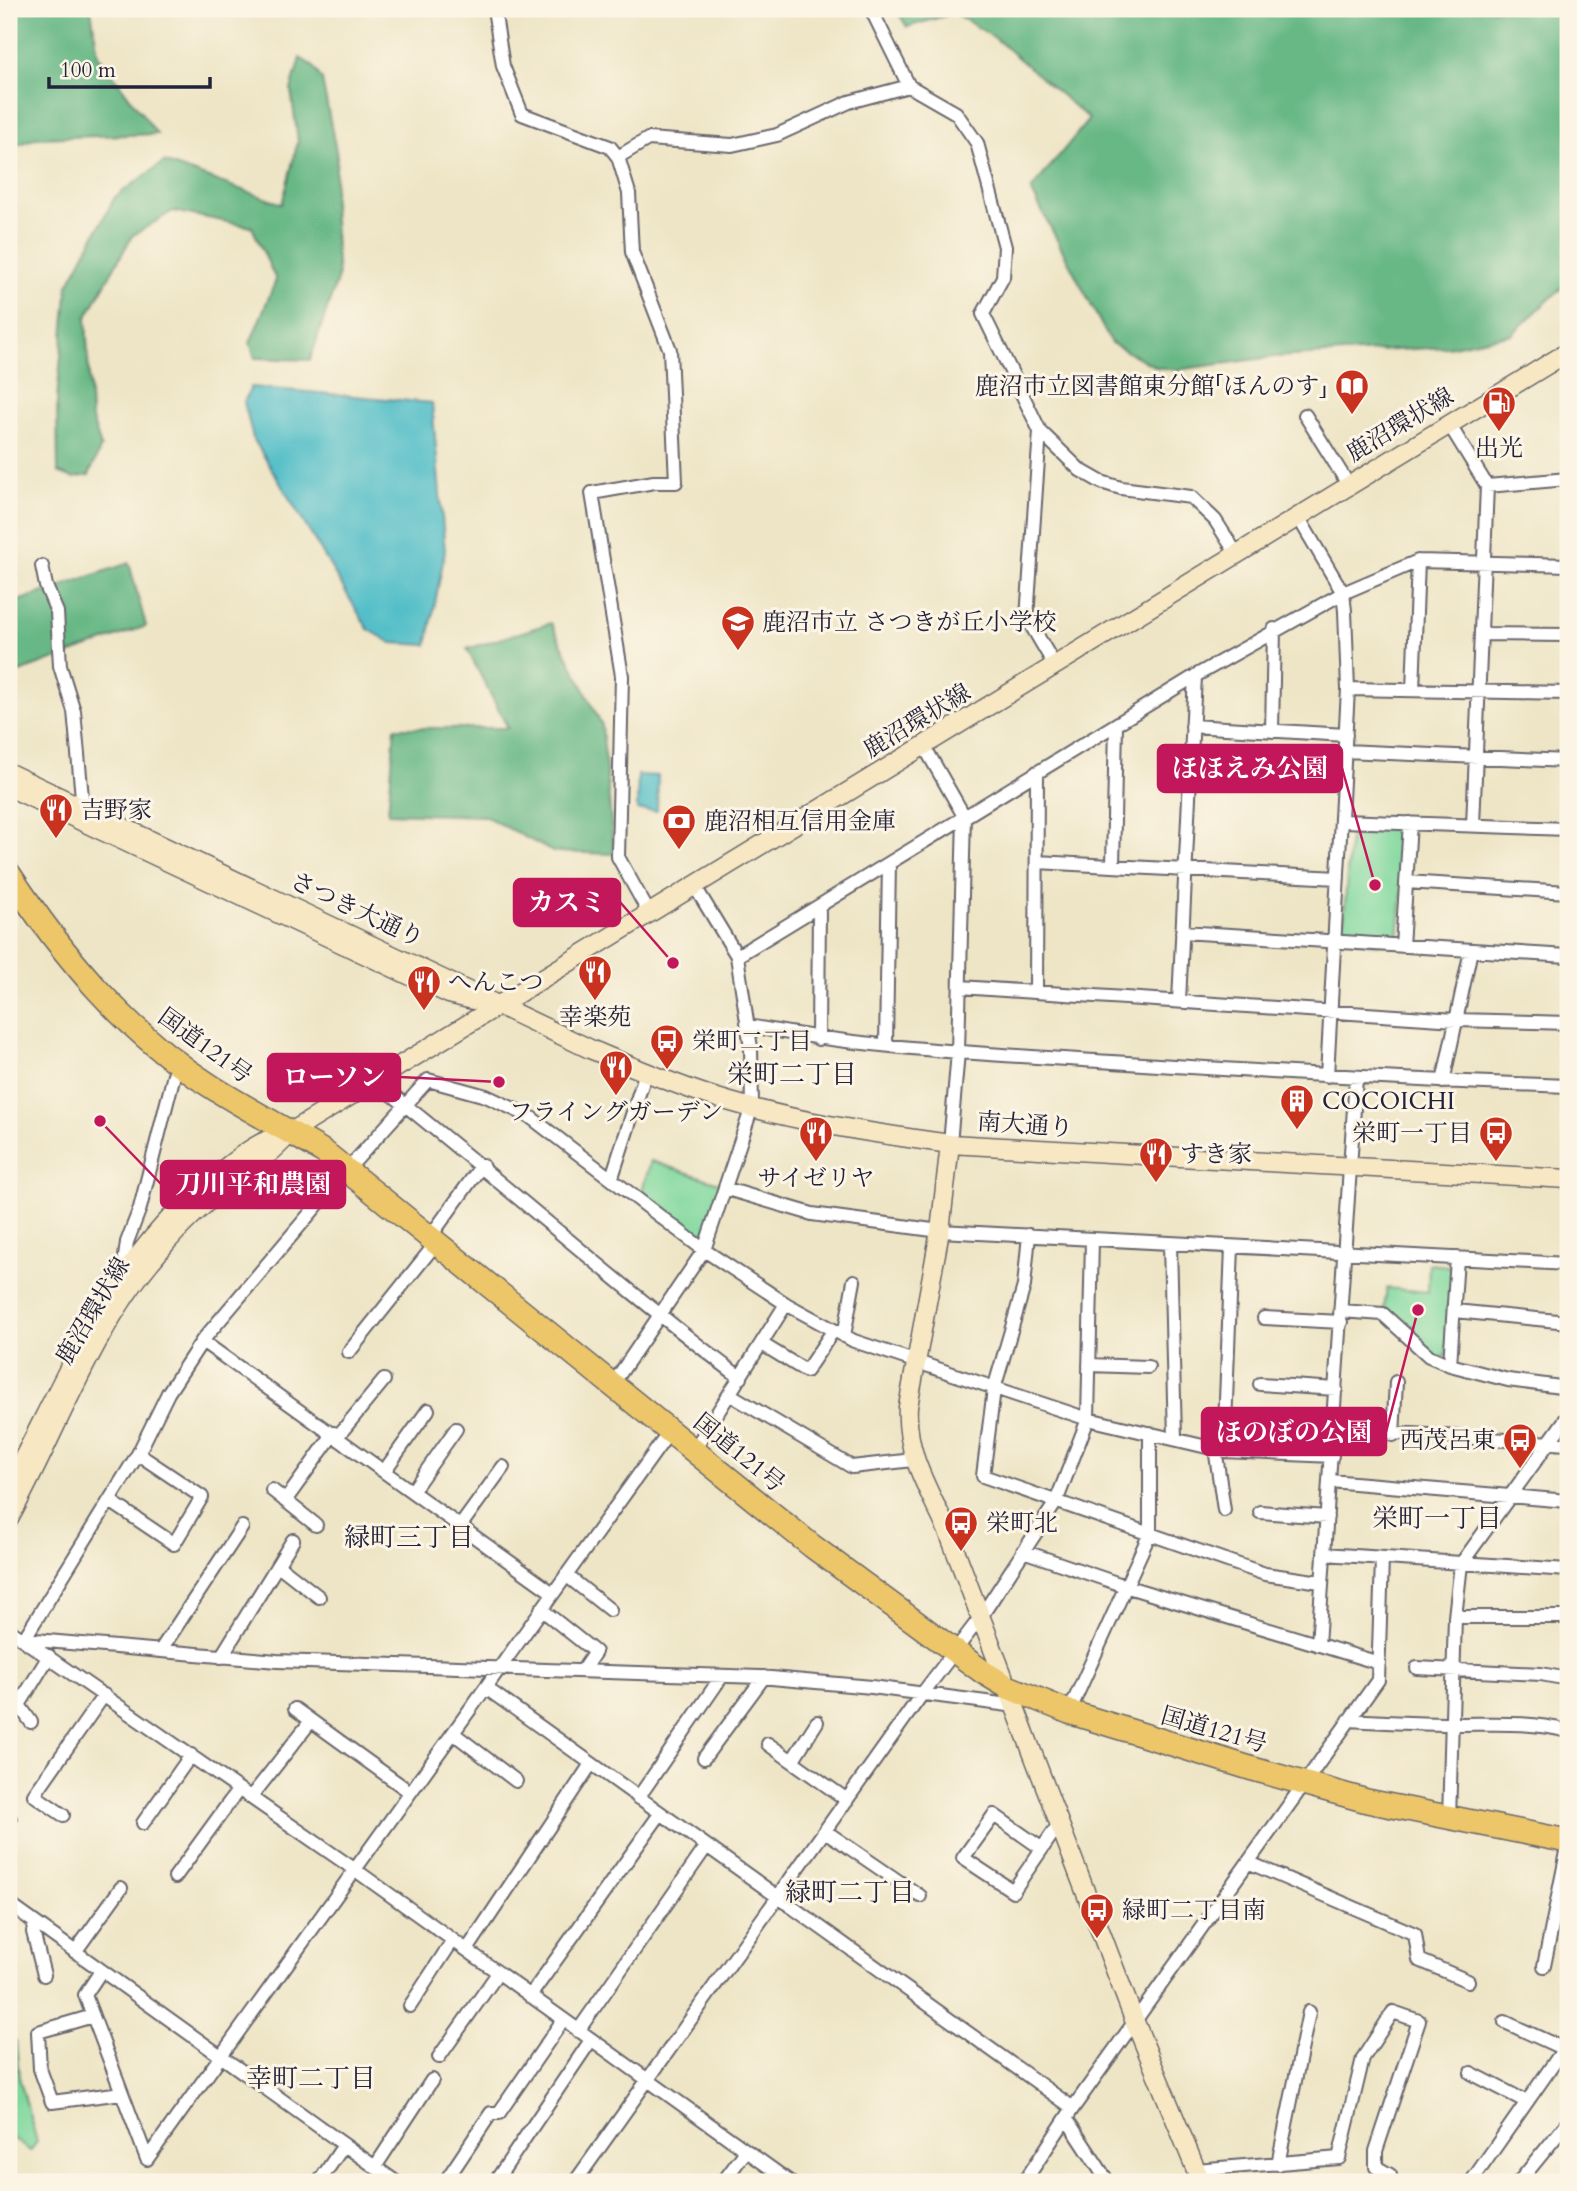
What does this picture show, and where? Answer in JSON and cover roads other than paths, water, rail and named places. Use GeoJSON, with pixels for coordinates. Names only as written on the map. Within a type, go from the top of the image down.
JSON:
{"type":"FeatureCollection","features":[{"type":"Feature","properties":{"kind":"highway","name":"国道121号"},"geometry":{"type":"LineString","coordinates":[[9,874],[61,951],[88,983],[177,1063],[239,1104],[291,1132],[347,1170],[812,1546],[955,1651],[1012,1697],[1305,1784],[1449,1819],[1568,1841]]}},
{"type":"Feature","properties":{"kind":"street"},"geometry":{"type":"LineString","coordinates":[[494,9],[503,65],[522,114],[610,147],[618,157],[629,192],[632,252],[670,351],[676,482],[654,482],[592,493],[622,676],[618,857],[649,913]]}},
{"type":"Feature","properties":{"kind":"street"},"geometry":{"type":"LineString","coordinates":[[870,9],[909,86],[956,113],[977,143],[1004,247],[1003,277],[983,314],[1040,431],[1080,470],[1101,482],[1132,490],[1191,497],[1215,520],[1236,553]]}},
{"type":"Feature","properties":{"kind":"street"},"geometry":{"type":"LineString","coordinates":[[618,157],[648,139],[733,145],[777,135],[849,102],[909,86]]}},
{"type":"Feature","properties":{"kind":"street","name":"鹿沼環状線"},"geometry":{"type":"LineString","coordinates":[[9,1519],[99,1341],[134,1282],[206,1203],[276,1150],[291,1132],[1055,666],[1297,515],[1568,352]]}},
{"type":"Feature","properties":{"kind":"street"},"geometry":{"type":"LineString","coordinates":[[1305,415],[1348,484]]}},
{"type":"Feature","properties":{"kind":"street"},"geometry":{"type":"LineString","coordinates":[[1449,424],[1487,486],[1473,825]]}},
{"type":"Feature","properties":{"kind":"street"},"geometry":{"type":"LineString","coordinates":[[1040,431],[1027,618],[1055,666]]}},
{"type":"Feature","properties":{"kind":"street"},"geometry":{"type":"LineString","coordinates":[[1487,486],[1568,479]]}},
{"type":"Feature","properties":{"kind":"street"},"geometry":{"type":"LineString","coordinates":[[1297,515],[1343,593],[1348,689],[1327,1076]]}},
{"type":"Feature","properties":{"kind":"street"},"geometry":{"type":"LineString","coordinates":[[1413,690],[1419,561]]}},
{"type":"Feature","properties":{"kind":"street"},"geometry":{"type":"LineString","coordinates":[[737,956],[1195,676],[1274,629],[1343,593],[1419,561],[1568,565]]}},
{"type":"Feature","properties":{"kind":"street"},"geometry":{"type":"LineString","coordinates":[[42,566],[46,586],[57,612],[60,666],[74,711],[83,807]]}},
{"type":"Feature","properties":{"kind":"street"},"geometry":{"type":"LineString","coordinates":[[1272,731],[1274,629]]}},
{"type":"Feature","properties":{"kind":"street"},"geometry":{"type":"LineString","coordinates":[[1481,634],[1568,635]]}},
{"type":"Feature","properties":{"kind":"street"},"geometry":{"type":"LineString","coordinates":[[1179,1002],[1195,676]]}},
{"type":"Feature","properties":{"kind":"street"},"geometry":{"type":"LineString","coordinates":[[1348,689],[1568,693]]}},
{"type":"Feature","properties":{"kind":"street"},"geometry":{"type":"LineString","coordinates":[[1113,866],[1116,725]]}},
{"type":"Feature","properties":{"kind":"street"},"geometry":{"type":"LineString","coordinates":[[1192,726],[1346,735]]}},
{"type":"Feature","properties":{"kind":"street"},"geometry":{"type":"LineString","coordinates":[[924,746],[964,816],[958,1052],[940,1231],[908,1418],[913,1460],[949,1534],[1135,2022],[1198,2176],[1339,2158],[1363,2058],[1393,2012],[1419,2021],[1376,2151],[1376,2167],[1390,2175],[1391,2182]]}},
{"type":"Feature","properties":{"kind":"street"},"geometry":{"type":"LineString","coordinates":[[1345,751],[1568,761]]}},
{"type":"Feature","properties":{"kind":"street"},"geometry":{"type":"LineString","coordinates":[[1036,992],[1037,772]]}},
{"type":"Feature","properties":{"kind":"street","name":"さつき大通り"},"geometry":{"type":"LineString","coordinates":[[9,773],[500,1006]]}},
{"type":"Feature","properties":{"kind":"street","name":"さつき大通り"},"geometry":{"type":"LineString","coordinates":[[9,787],[449,994],[500,1006]]}},
{"type":"Feature","properties":{"kind":"street"},"geometry":{"type":"LineString","coordinates":[[1342,821],[1568,829]]}},
{"type":"Feature","properties":{"kind":"street"},"geometry":{"type":"LineString","coordinates":[[1402,946],[1410,823]]}},
{"type":"Feature","properties":{"kind":"street"},"geometry":{"type":"LineString","coordinates":[[1037,862],[1338,878]]}},
{"type":"Feature","properties":{"kind":"street"},"geometry":{"type":"LineString","coordinates":[[886,1044],[889,863]]}},
{"type":"Feature","properties":{"kind":"street"},"geometry":{"type":"LineString","coordinates":[[1406,882],[1568,892]]}},
{"type":"Feature","properties":{"kind":"street"},"geometry":{"type":"LineString","coordinates":[[613,1384],[704,1250],[727,1189],[752,1108],[748,1026],[737,956],[694,885]]}},
{"type":"Feature","properties":{"kind":"street"},"geometry":{"type":"LineString","coordinates":[[818,1039],[819,906]]}},
{"type":"Feature","properties":{"kind":"street"},"geometry":{"type":"LineString","coordinates":[[1182,932],[1568,956]]}},
{"type":"Feature","properties":{"kind":"street"},"geometry":{"type":"LineString","coordinates":[[1443,1082],[1471,950]]}},
{"type":"Feature","properties":{"kind":"street"},"geometry":{"type":"LineString","coordinates":[[960,987],[1456,1020],[1568,1023]]}},
{"type":"Feature","properties":{"kind":"street","name":"南大通り"},"geometry":{"type":"LineString","coordinates":[[500,1006],[646,1072],[752,1108],[854,1130],[950,1144],[1348,1169],[1568,1179]]}},
{"type":"Feature","properties":{"kind":"street"},"geometry":{"type":"LineString","coordinates":[[748,1026],[818,1039],[958,1052],[1356,1079],[1568,1086]]}},
{"type":"Feature","properties":{"kind":"street"},"geometry":{"type":"LineString","coordinates":[[128,1266],[125,1257],[127,1242],[140,1208],[177,1063]]}},
{"type":"Feature","properties":{"kind":"street"},"geometry":{"type":"LineString","coordinates":[[612,1177],[646,1072]]}},
{"type":"Feature","properties":{"kind":"street"},"geometry":{"type":"LineString","coordinates":[[1318,1645],[1356,1079]]}},
{"type":"Feature","properties":{"kind":"street"},"geometry":{"type":"LineString","coordinates":[[374,1080],[482,1165],[659,1316],[741,1378]]}},
{"type":"Feature","properties":{"kind":"street"},"geometry":{"type":"LineString","coordinates":[[24,1639],[138,1454],[168,1393],[202,1340],[428,1080],[485,1096],[529,1116],[704,1250],[786,1304],[838,1334],[916,1363],[1088,1419],[1219,1450],[1332,1456]]}},
{"type":"Feature","properties":{"kind":"street","name":"鹿沼環状線"},"geometry":{"type":"LineString","coordinates":[[9,1486],[101,1307],[128,1266],[168,1217],[195,1192],[265,1138],[291,1132]]}},
{"type":"Feature","properties":{"kind":"street"},"geometry":{"type":"LineString","coordinates":[[349,1352],[434,1240],[482,1165]]}},
{"type":"Feature","properties":{"kind":"street"},"geometry":{"type":"LineString","coordinates":[[727,1189],[812,1214],[940,1231],[1568,1264]]}},
{"type":"Feature","properties":{"kind":"street"},"geometry":{"type":"LineString","coordinates":[[1029,1236],[1024,1286],[994,1389],[983,1476],[1265,1574],[1321,1582]]}},
{"type":"Feature","properties":{"kind":"street"},"geometry":{"type":"LineString","coordinates":[[575,2182],[922,1694],[980,1618],[1056,1502],[1088,1419],[1092,1240]]}},
{"type":"Feature","properties":{"kind":"street"},"geometry":{"type":"LineString","coordinates":[[1170,1244],[1175,1438]]}},
{"type":"Feature","properties":{"kind":"street"},"geometry":{"type":"LineString","coordinates":[[1224,1510],[1219,1450],[1232,1247]]}},
{"type":"Feature","properties":{"kind":"street"},"geometry":{"type":"LineString","coordinates":[[1450,1365],[1457,1258]]}},
{"type":"Feature","properties":{"kind":"street"},"geometry":{"type":"LineString","coordinates":[[762,1344],[806,1371],[838,1334],[854,1281]]}},
{"type":"Feature","properties":{"kind":"street"},"geometry":{"type":"LineString","coordinates":[[694,1450],[786,1304]]}},
{"type":"Feature","properties":{"kind":"street"},"geometry":{"type":"LineString","coordinates":[[1455,1311],[1568,1322]]}},
{"type":"Feature","properties":{"kind":"street"},"geometry":{"type":"LineString","coordinates":[[1264,1318],[1383,1314],[1429,1356],[1450,1365],[1508,1380],[1568,1388]]}},
{"type":"Feature","properties":{"kind":"street"},"geometry":{"type":"LineString","coordinates":[[202,1340],[553,1592]]}},
{"type":"Feature","properties":{"kind":"street"},"geometry":{"type":"LineString","coordinates":[[1089,1365],[1148,1367]]}},
{"type":"Feature","properties":{"kind":"street"},"geometry":{"type":"LineString","coordinates":[[285,1501],[336,1434],[384,1380]]}},
{"type":"Feature","properties":{"kind":"street"},"geometry":{"type":"LineString","coordinates":[[1393,1434],[1396,1382]]}},
{"type":"Feature","properties":{"kind":"street"},"geometry":{"type":"LineString","coordinates":[[1259,1384],[1336,1389]]}},
{"type":"Feature","properties":{"kind":"street"},"geometry":{"type":"LineString","coordinates":[[731,1395],[852,1467],[913,1460]]}},
{"type":"Feature","properties":{"kind":"street"},"geometry":{"type":"LineString","coordinates":[[385,1470],[428,1410]]}},
{"type":"Feature","properties":{"kind":"street"},"geometry":{"type":"LineString","coordinates":[[1449,1819],[1455,1617],[1461,1564],[1568,1416]]}},
{"type":"Feature","properties":{"kind":"street"},"geometry":{"type":"LineString","coordinates":[[413,1490],[456,1429]]}},
{"type":"Feature","properties":{"kind":"street"},"geometry":{"type":"LineString","coordinates":[[1334,1429],[1568,1444]]}},
{"type":"Feature","properties":{"kind":"street"},"geometry":{"type":"LineString","coordinates":[[101,1970],[85,1995],[147,2159],[670,1431]]}},
{"type":"Feature","properties":{"kind":"street"},"geometry":{"type":"LineString","coordinates":[[1069,1712],[1128,1587],[1150,1533],[1150,1433]]}},
{"type":"Feature","properties":{"kind":"street"},"geometry":{"type":"LineString","coordinates":[[110,1501],[174,1544],[202,1497],[138,1454]]}},
{"type":"Feature","properties":{"kind":"street"},"geometry":{"type":"LineString","coordinates":[[461,1525],[503,1467]]}},
{"type":"Feature","properties":{"kind":"street"},"geometry":{"type":"LineString","coordinates":[[1330,1481],[1568,1501]]}},
{"type":"Feature","properties":{"kind":"street"},"geometry":{"type":"LineString","coordinates":[[272,1490],[316,1525]]}},
{"type":"Feature","properties":{"kind":"street"},"geometry":{"type":"LineString","coordinates":[[1260,1512],[1327,1517]]}},
{"type":"Feature","properties":{"kind":"street"},"geometry":{"type":"LineString","coordinates":[[160,1651],[242,1527]]}},
{"type":"Feature","properties":{"kind":"street"},"geometry":{"type":"LineString","coordinates":[[221,1657],[293,1541]]}},
{"type":"Feature","properties":{"kind":"street"},"geometry":{"type":"LineString","coordinates":[[1023,1551],[1128,1587],[1379,1663]]}},
{"type":"Feature","properties":{"kind":"street"},"geometry":{"type":"LineString","coordinates":[[1324,1554],[1568,1570]]}},
{"type":"Feature","properties":{"kind":"street"},"geometry":{"type":"LineString","coordinates":[[1024,2182],[1069,2113],[1250,1863],[1378,1680],[1382,1559]]}},
{"type":"Feature","properties":{"kind":"street"},"geometry":{"type":"LineString","coordinates":[[278,1565],[319,1597]]}},
{"type":"Feature","properties":{"kind":"street"},"geometry":{"type":"LineString","coordinates":[[566,1575],[610,1610]]}},
{"type":"Feature","properties":{"kind":"street"},"geometry":{"type":"LineString","coordinates":[[541,1609],[595,1652],[582,1671]]}},
{"type":"Feature","properties":{"kind":"street"},"geometry":{"type":"LineString","coordinates":[[1455,1617],[1568,1617]]}},
{"type":"Feature","properties":{"kind":"street"},"geometry":{"type":"LineString","coordinates":[[9,1630],[354,1868],[790,2182]]}},
{"type":"Feature","properties":{"kind":"street"},"geometry":{"type":"LineString","coordinates":[[24,1639],[277,1661],[764,1677],[922,1694],[1012,1697]]}},
{"type":"Feature","properties":{"kind":"street"},"geometry":{"type":"LineString","coordinates":[[31,1722],[19,1704],[49,1656]]}},
{"type":"Feature","properties":{"kind":"street"},"geometry":{"type":"LineString","coordinates":[[1417,1668],[1541,1674],[1568,1679]]}},
{"type":"Feature","properties":{"kind":"street"},"geometry":{"type":"LineString","coordinates":[[638,1798],[722,1676]]}},
{"type":"Feature","properties":{"kind":"street"},"geometry":{"type":"LineString","coordinates":[[704,1758],[764,1677]]}},
{"type":"Feature","properties":{"kind":"street"},"geometry":{"type":"LineString","coordinates":[[486,1688],[1069,2113],[1108,2182]]}},
{"type":"Feature","properties":{"kind":"street"},"geometry":{"type":"LineString","coordinates":[[63,1815],[34,1794],[104,1695]]}},
{"type":"Feature","properties":{"kind":"street"},"geometry":{"type":"LineString","coordinates":[[295,1709],[410,1792]]}},
{"type":"Feature","properties":{"kind":"street"},"geometry":{"type":"LineString","coordinates":[[1349,1720],[1508,1723],[1544,1725],[1568,1731]]}},
{"type":"Feature","properties":{"kind":"street"},"geometry":{"type":"LineString","coordinates":[[251,1797],[311,1721]]}},
{"type":"Feature","properties":{"kind":"street"},"geometry":{"type":"LineString","coordinates":[[792,1761],[817,1722]]}},
{"type":"Feature","properties":{"kind":"street"},"geometry":{"type":"LineString","coordinates":[[453,1733],[516,1781]]}},
{"type":"Feature","properties":{"kind":"street"},"geometry":{"type":"LineString","coordinates":[[768,1744],[847,1800]]}},
{"type":"Feature","properties":{"kind":"street"},"geometry":{"type":"LineString","coordinates":[[143,1823],[191,1755]]}},
{"type":"Feature","properties":{"kind":"street"},"geometry":{"type":"LineString","coordinates":[[467,1950],[591,1764]]}},
{"type":"Feature","properties":{"kind":"street"},"geometry":{"type":"LineString","coordinates":[[175,1877],[239,1789]]}},
{"type":"Feature","properties":{"kind":"street"},"geometry":{"type":"LineString","coordinates":[[530,1996],[660,1814]]}},
{"type":"Feature","properties":{"kind":"street"},"geometry":{"type":"LineString","coordinates":[[1041,1848],[994,1815],[963,1858],[1013,1891],[1059,1824]]}},
{"type":"Feature","properties":{"kind":"street"},"geometry":{"type":"LineString","coordinates":[[825,1831],[920,1896]]}},
{"type":"Feature","properties":{"kind":"street"},"geometry":{"type":"LineString","coordinates":[[578,2031],[706,1847]]}},
{"type":"Feature","properties":{"kind":"street"},"geometry":{"type":"LineString","coordinates":[[1544,1966],[1568,1847]]}},
{"type":"Feature","properties":{"kind":"street"},"geometry":{"type":"LineString","coordinates":[[1250,1863],[1415,1934],[1419,1960],[1468,1981]]}},
{"type":"Feature","properties":{"kind":"street"},"geometry":{"type":"LineString","coordinates":[[75,1952],[121,1888]]}},
{"type":"Feature","properties":{"kind":"street"},"geometry":{"type":"LineString","coordinates":[[9,1904],[390,2180]]}},
{"type":"Feature","properties":{"kind":"street"},"geometry":{"type":"LineString","coordinates":[[35,1923],[33,1932],[44,1975]]}},
{"type":"Feature","properties":{"kind":"street"},"geometry":{"type":"LineString","coordinates":[[410,2006],[453,1940]]}},
{"type":"Feature","properties":{"kind":"street"},"geometry":{"type":"LineString","coordinates":[[439,2057],[498,1973]]}},
{"type":"Feature","properties":{"kind":"street"},"geometry":{"type":"LineString","coordinates":[[1278,2164],[1309,2012]]}},
{"type":"Feature","properties":{"kind":"street"},"geometry":{"type":"LineString","coordinates":[[93,2016],[38,2032],[40,2069],[52,2102],[122,2093]]}},
{"type":"Feature","properties":{"kind":"street"},"geometry":{"type":"LineString","coordinates":[[445,2182],[491,2113],[499,2113],[563,2020]]}},
{"type":"Feature","properties":{"kind":"street"},"geometry":{"type":"LineString","coordinates":[[1471,2182],[1566,2046],[1505,2022]]}},
{"type":"Feature","properties":{"kind":"street"},"geometry":{"type":"LineString","coordinates":[[495,2182],[591,2040]]}},
{"type":"Feature","properties":{"kind":"street"},"geometry":{"type":"LineString","coordinates":[[1471,2073],[1527,2102]]}},
{"type":"Feature","properties":{"kind":"street"},"geometry":{"type":"LineString","coordinates":[[375,2167],[432,2080]]}},
{"type":"Feature","properties":{"kind":"street"},"geometry":{"type":"LineString","coordinates":[[1518,2182],[1568,2122]]}},
{"type":"Feature","properties":{"kind":"street"},"geometry":{"type":"LineString","coordinates":[[319,2182],[344,2146]]}},
{"type":"Feature","properties":{"kind":"street"},"geometry":{"type":"LineString","coordinates":[[723,2182],[746,2151]]}},
{"type":"Feature","properties":{"kind":"water"},"geometry":{"type":"Polygon","coordinates":[[[251,387],[432,403],[445,551],[427,645],[392,643],[368,629],[253,438],[244,402],[251,387]]]}},
{"type":"Feature","properties":{"kind":"water"},"geometry":{"type":"Polygon","coordinates":[[[638,775],[658,776],[657,811],[637,810],[638,775]]]}},
{"type":"Feature","properties":{"kind":"place","name":"鹿沼市立図書館東分館「ほんのす」"},"geometry":{"type":"Point","coordinates":[1352,416]}},
{"type":"Feature","properties":{"kind":"place","name":"出光"},"geometry":{"type":"Point","coordinates":[1499,433]}},
{"type":"Feature","properties":{"kind":"place","name":"鹿沼市立 さつきが丘小学校"},"geometry":{"type":"Point","coordinates":[738,652]}},
{"type":"Feature","properties":{"kind":"place","name":"吉野家"},"geometry":{"type":"Point","coordinates":[56,840]}},
{"type":"Feature","properties":{"kind":"place","name":"鹿沼相互信用金庫"},"geometry":{"type":"Point","coordinates":[679,851]}},
{"type":"Feature","properties":{"kind":"place","name":"ほほえみ公園"},"geometry":{"type":"Point","coordinates":[1375,885]}},
{"type":"Feature","properties":{"kind":"place","name":"カスミ"},"geometry":{"type":"Point","coordinates":[673,963]}},
{"type":"Feature","properties":{"kind":"place","name":"幸楽苑"},"geometry":{"type":"Point","coordinates":[595,1002]}},
{"type":"Feature","properties":{"kind":"place","name":"へんこつ"},"geometry":{"type":"Point","coordinates":[424,1012]}},
{"type":"Feature","properties":{"kind":"place","name":"栄町二丁目"},"geometry":{"type":"Point","coordinates":[667,1071]}},
{"type":"Feature","properties":{"kind":"place","name":"ローソン"},"geometry":{"type":"Point","coordinates":[499,1082]}},
{"type":"Feature","properties":{"kind":"place","name":"フライングガーデン"},"geometry":{"type":"Point","coordinates":[616,1097]}},
{"type":"Feature","properties":{"kind":"place","name":"刀川平和農園"},"geometry":{"type":"Point","coordinates":[100,1121]}},
{"type":"Feature","properties":{"kind":"place","name":"COCOICHI"},"geometry":{"type":"Point","coordinates":[1297,1131]}},
{"type":"Feature","properties":{"kind":"place","name":"サイゼリヤ"},"geometry":{"type":"Point","coordinates":[816,1163]}},
{"type":"Feature","properties":{"kind":"place","name":"栄町一丁目"},"geometry":{"type":"Point","coordinates":[1496,1163]}},
{"type":"Feature","properties":{"kind":"place","name":"すき家"},"geometry":{"type":"Point","coordinates":[1156,1184]}},
{"type":"Feature","properties":{"kind":"place","name":"ほのぼの公園"},"geometry":{"type":"Point","coordinates":[1418,1310]}},
{"type":"Feature","properties":{"kind":"place","name":"西茂呂東"},"geometry":{"type":"Point","coordinates":[1520,1470]}},
{"type":"Feature","properties":{"kind":"place","name":"栄町北"},"geometry":{"type":"Point","coordinates":[961,1553]}},
{"type":"Feature","properties":{"kind":"place","name":"緑町二丁目南"},"geometry":{"type":"Point","coordinates":[1097,1940]}},
{"type":"Feature","properties":{"kind":"district","name":"栄町二丁目"},"geometry":{"type":"Point","coordinates":[792,1074]}},
{"type":"Feature","properties":{"kind":"district","name":"栄町一丁目"},"geometry":{"type":"Point","coordinates":[1437,1518]}},
{"type":"Feature","properties":{"kind":"district","name":"緑町三丁目"},"geometry":{"type":"Point","coordinates":[409,1537]}},
{"type":"Feature","properties":{"kind":"district","name":"緑町二丁目"},"geometry":{"type":"Point","coordinates":[850,1892]}},
{"type":"Feature","properties":{"kind":"district","name":"幸町二丁目"},"geometry":{"type":"Point","coordinates":[311,2078]}}]}
